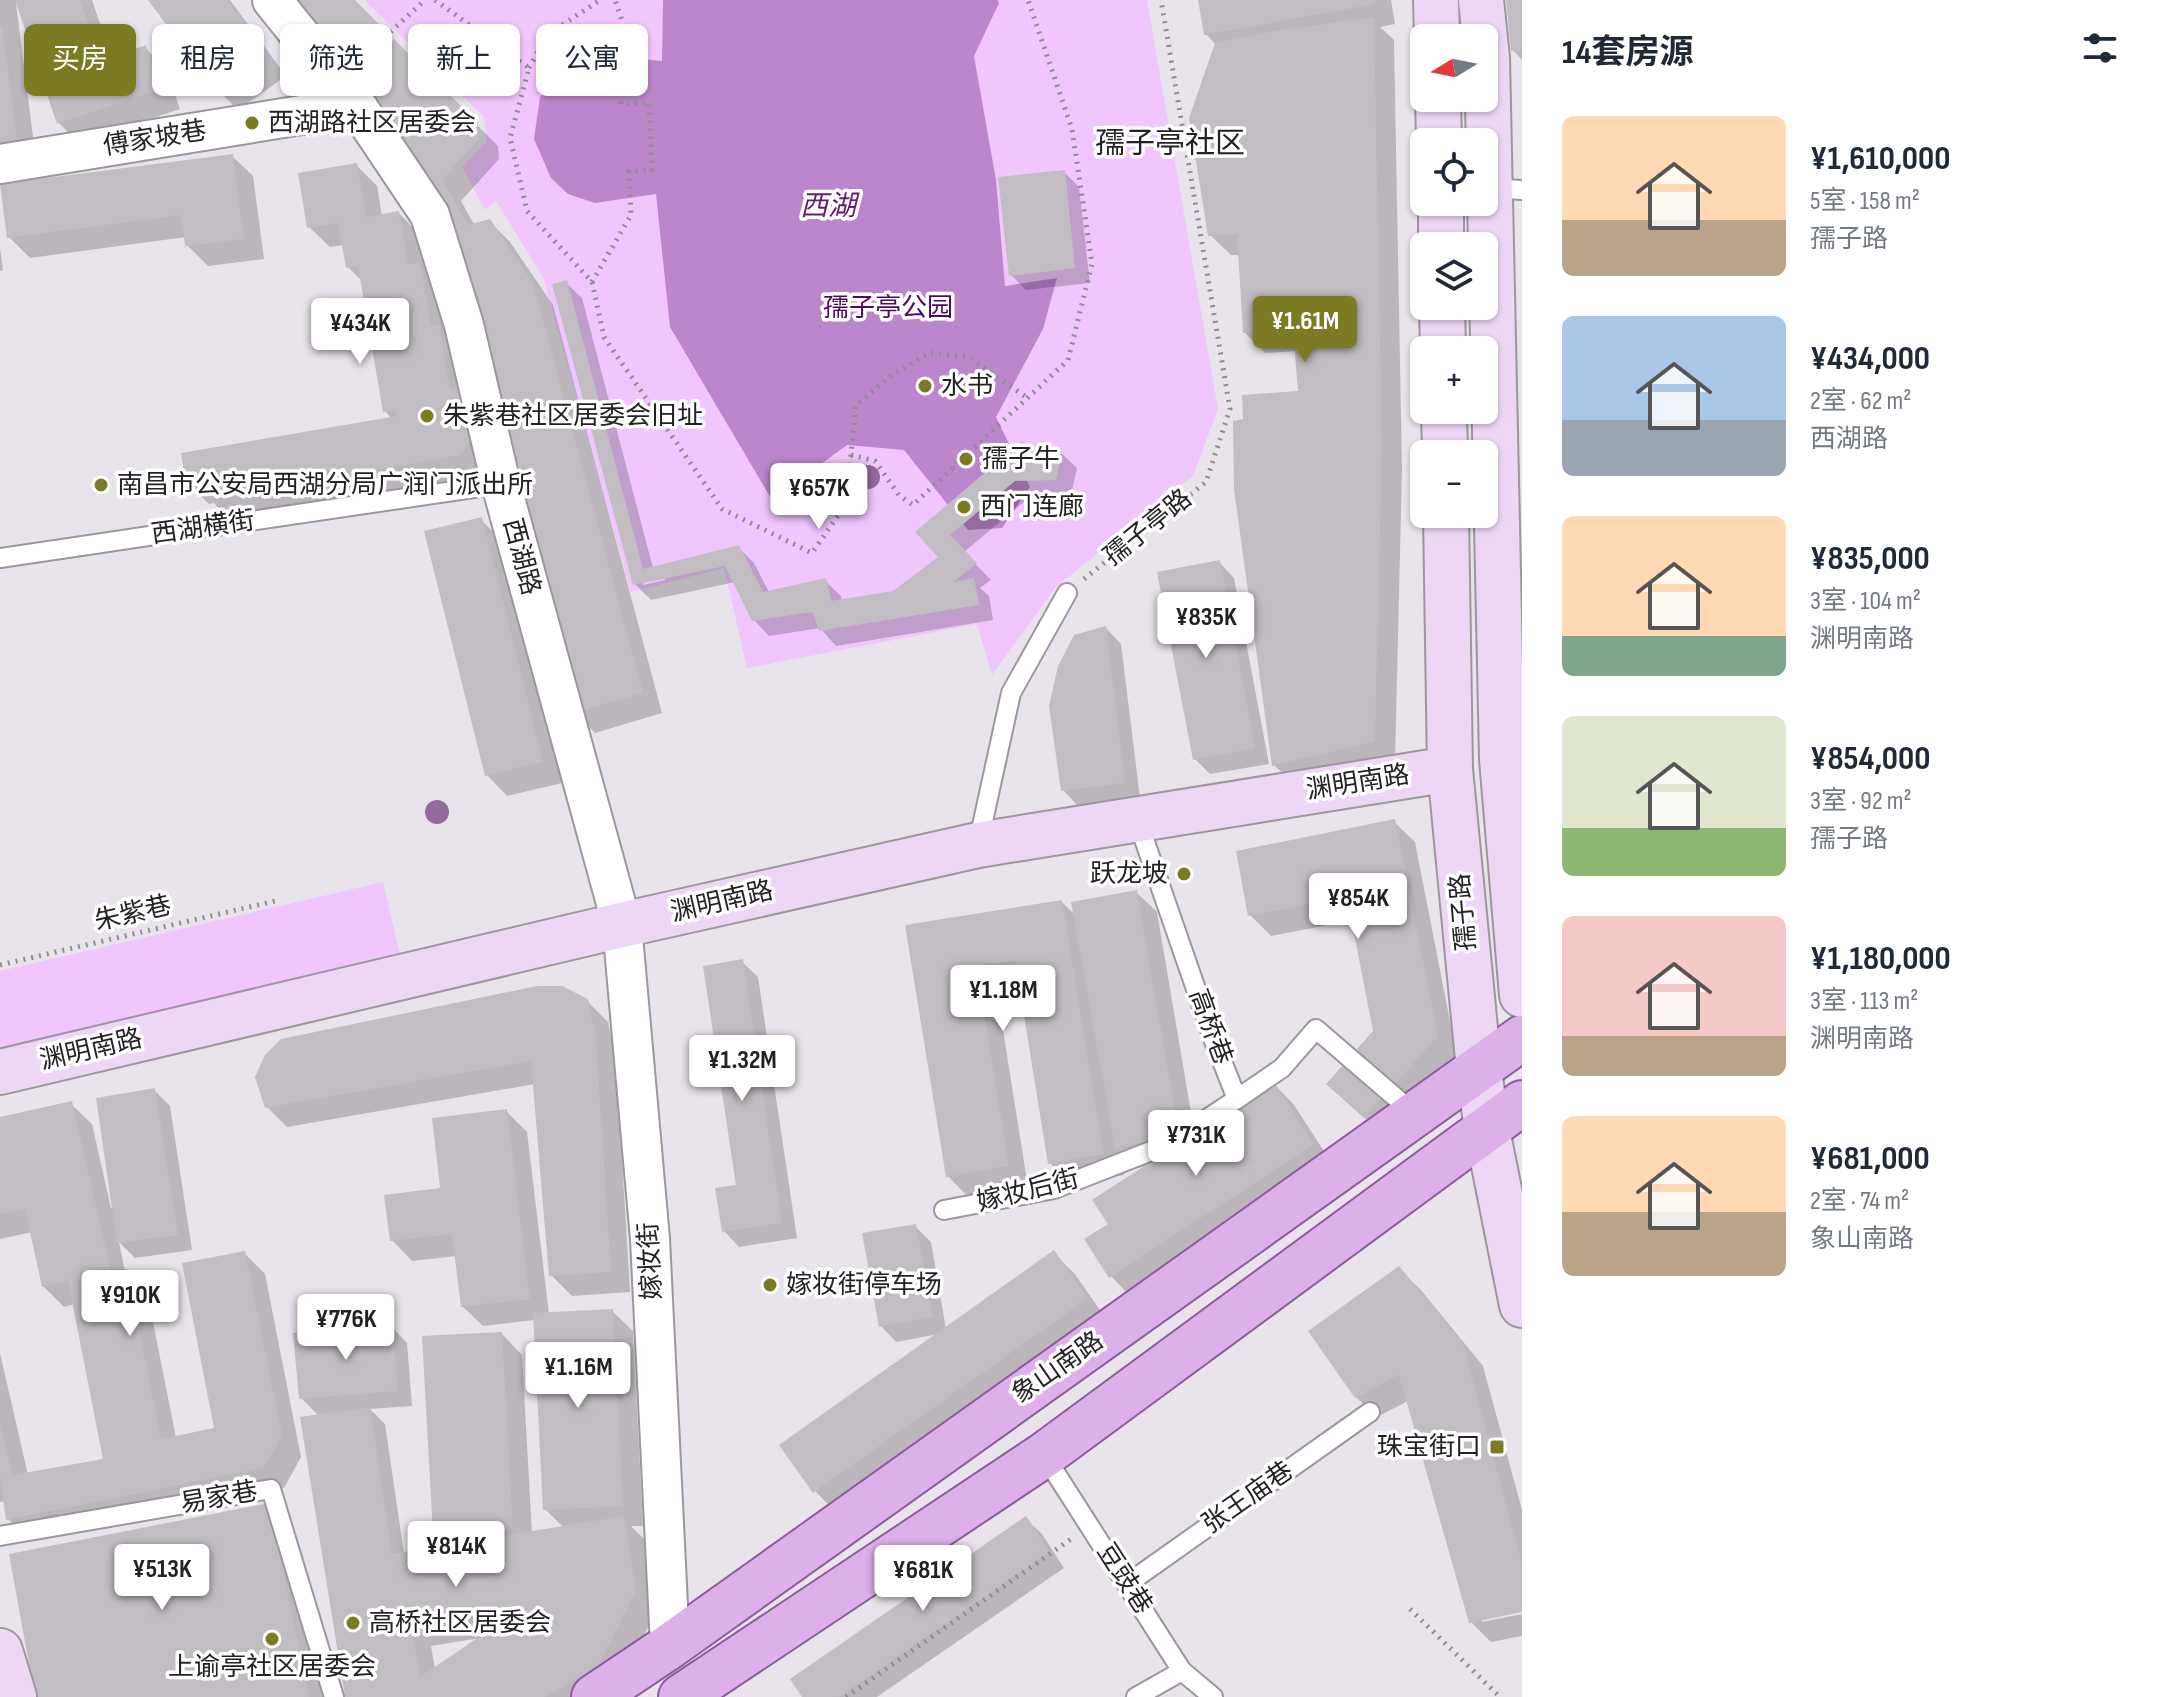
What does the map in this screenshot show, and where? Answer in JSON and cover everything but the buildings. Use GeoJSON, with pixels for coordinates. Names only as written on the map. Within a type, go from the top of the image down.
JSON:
{"type":"FeatureCollection","features":[{"type":"Feature","properties":{"kind":"main road"},"geometry":{"type":"LineString","coordinates":[[1436,0],[1437,24]]}},
{"type":"Feature","properties":{"kind":"main road","name":"孺子路"},"geometry":{"type":"LineString","coordinates":[[1481,0],[1506,189],[1512,756],[1522,995]]}},
{"type":"Feature","properties":{"kind":"main road","name":"孺子路"},"geometry":{"type":"LineString","coordinates":[[1446,528],[1450,769],[1479,1070],[1487,1130],[1522,1305]]}},
{"type":"Feature","properties":{"kind":"main road","name":"渊明南路"},"geometry":{"type":"LineString","coordinates":[[0,1072],[622,925],[978,845],[1450,769]]}},
{"type":"Feature","properties":{"kind":"main road","name":"象山南路"},"geometry":{"type":"LineString","coordinates":[[594,1697],[670,1646],[1522,1038]]}},
{"type":"Feature","properties":{"kind":"main road"},"geometry":{"type":"LineString","coordinates":[[681,1697],[1044,1455],[1522,1103]]}},
{"type":"Feature","properties":{"kind":"main road"},"geometry":{"type":"LineString","coordinates":[[0,1651],[14,1697]]}},
{"type":"Feature","properties":{"kind":"street","name":"西湖路"},"geometry":{"type":"LineString","coordinates":[[272,0],[291,24]]}},
{"type":"Feature","properties":{"kind":"street","name":"傅家坡巷"},"geometry":{"type":"LineString","coordinates":[[0,164],[337,96]]}},
{"type":"Feature","properties":{"kind":"street","name":"西湖路"},"geometry":{"type":"LineString","coordinates":[[348,96],[430,215],[464,325],[501,484],[622,925]]}},
{"type":"Feature","properties":{"kind":"street","name":"嫁妆街"},"geometry":{"type":"LineString","coordinates":[[622,925],[650,1239],[670,1646]]}},
{"type":"Feature","properties":{"kind":"lane","name":"西湖横街"},"geometry":{"type":"LineString","coordinates":[[0,558],[501,484]]}},
{"type":"Feature","properties":{"kind":"lane"},"geometry":{"type":"LineString","coordinates":[[978,845],[1011,693],[1067,593]]}},
{"type":"Feature","properties":{"kind":"lane","name":"高桥巷"},"geometry":{"type":"LineString","coordinates":[[1137,819],[1237,1099],[1282,1068],[1316,1029],[1416,1115]]}},
{"type":"Feature","properties":{"kind":"lane","name":"嫁妆后街"},"geometry":{"type":"LineString","coordinates":[[944,1210],[1054,1189],[1169,1144],[1237,1099]]}},
{"type":"Feature","properties":{"kind":"lane","name":"张王庙巷"},"geometry":{"type":"LineString","coordinates":[[1127,1584],[1370,1412]]}},
{"type":"Feature","properties":{"kind":"lane","name":"豆豉巷"},"geometry":{"type":"LineString","coordinates":[[1044,1455],[1182,1671],[1213,1697]]}},
{"type":"Feature","properties":{"kind":"lane","name":"易家巷"},"geometry":{"type":"LineString","coordinates":[[0,1536],[271,1489],[334,1697]]}},
{"type":"Feature","properties":{"kind":"lane"},"geometry":{"type":"LineString","coordinates":[[1136,1697],[1182,1671]]}},
{"type":"Feature","properties":{"kind":"path"},"geometry":{"type":"LineString","coordinates":[[392,40],[425,0]]}},
{"type":"Feature","properties":{"kind":"path"},"geometry":{"type":"LineString","coordinates":[[435,0],[529,68]]}},
{"type":"Feature","properties":{"kind":"path"},"geometry":{"type":"LineString","coordinates":[[600,0],[547,35],[529,68],[510,138],[527,211],[592,282],[604,337],[722,509],[812,553],[846,504],[856,405],[892,375],[929,353],[969,357],[1026,397]]}},
{"type":"Feature","properties":{"kind":"path"},"geometry":{"type":"LineString","coordinates":[[592,282],[631,215],[629,171],[652,170],[649,103],[621,104],[619,64],[629,64],[627,35],[615,0]]}},
{"type":"Feature","properties":{"kind":"path"},"geometry":{"type":"LineString","coordinates":[[851,455],[875,461],[899,495],[913,505],[1068,360],[1092,264],[1072,129],[1028,0]]}},
{"type":"Feature","properties":{"kind":"path","name":"孺子亭路"},"geometry":{"type":"LineString","coordinates":[[1067,593],[1206,482],[1230,409],[1161,0]]}},
{"type":"Feature","properties":{"kind":"path","name":"朱紫巷"},"geometry":{"type":"LineString","coordinates":[[0,965],[275,901]]}},
{"type":"Feature","properties":{"kind":"path"},"geometry":{"type":"LineString","coordinates":[[846,1697],[1089,1526]]}},
{"type":"Feature","properties":{"kind":"path"},"geometry":{"type":"LineString","coordinates":[[1410,1609],[1500,1697]]}},
{"type":"Feature","properties":{"kind":"green space","name":"孺子亭公园"},"geometry":{"type":"Polygon","coordinates":[[[364,0],[1147,0],[1218,409],[1193,476],[1056,587],[992,675],[977,624],[747,668],[724,568],[631,592],[544,279],[496,201],[485,210],[462,167],[487,141],[484,117],[462,96],[520,96],[520,24],[408,24],[408,43],[364,0]]]}},
{"type":"Feature","properties":{"kind":"green space"},"geometry":{"type":"Polygon","coordinates":[[[383,882],[402,963],[0,1057],[0,971],[383,882]]]}},
{"type":"Feature","properties":{"kind":"water","name":"西湖"},"geometry":{"type":"Polygon","coordinates":[[[663,0],[998,0],[974,56],[996,180],[1005,286],[1057,278],[1043,329],[996,417],[1030,487],[1002,528],[968,530],[904,450],[847,445],[772,500],[670,327],[656,194],[595,203],[568,194],[551,178],[534,139],[541,96],[648,96],[648,60],[662,61],[663,0]]]}},
{"type":"Feature","properties":{"kind":"place","name":"西湖路社区居委会"},"geometry":{"type":"Point","coordinates":[252,123]}},
{"type":"Feature","properties":{"kind":"place","name":"水书"},"geometry":{"type":"Point","coordinates":[925,386]}},
{"type":"Feature","properties":{"kind":"place","name":"朱紫巷社区居委会旧址"},"geometry":{"type":"Point","coordinates":[427,416]}},
{"type":"Feature","properties":{"kind":"place","name":"孺子牛"},"geometry":{"type":"Point","coordinates":[966,459]}},
{"type":"Feature","properties":{"kind":"place","name":"南昌市公安局西湖分局广润门派出所"},"geometry":{"type":"Point","coordinates":[101,485]}},
{"type":"Feature","properties":{"kind":"place","name":"西门连廊"},"geometry":{"type":"Point","coordinates":[964,507]}},
{"type":"Feature","properties":{"kind":"place","name":"跃龙坡"},"geometry":{"type":"Point","coordinates":[1184,874]}},
{"type":"Feature","properties":{"kind":"place","name":"嫁妆街停车场"},"geometry":{"type":"Point","coordinates":[770,1285]}},
{"type":"Feature","properties":{"kind":"place","name":"珠宝街口"},"geometry":{"type":"Point","coordinates":[1497,1447]}},
{"type":"Feature","properties":{"kind":"place","name":"高桥社区居委会"},"geometry":{"type":"Point","coordinates":[353,1623]}},
{"type":"Feature","properties":{"kind":"place","name":"上谕亭社区居委会"},"geometry":{"type":"Point","coordinates":[272,1639]}},
{"type":"Feature","properties":{"kind":"district","name":"孺子亭社区"},"geometry":{"type":"Point","coordinates":[1170,144]}}]}
